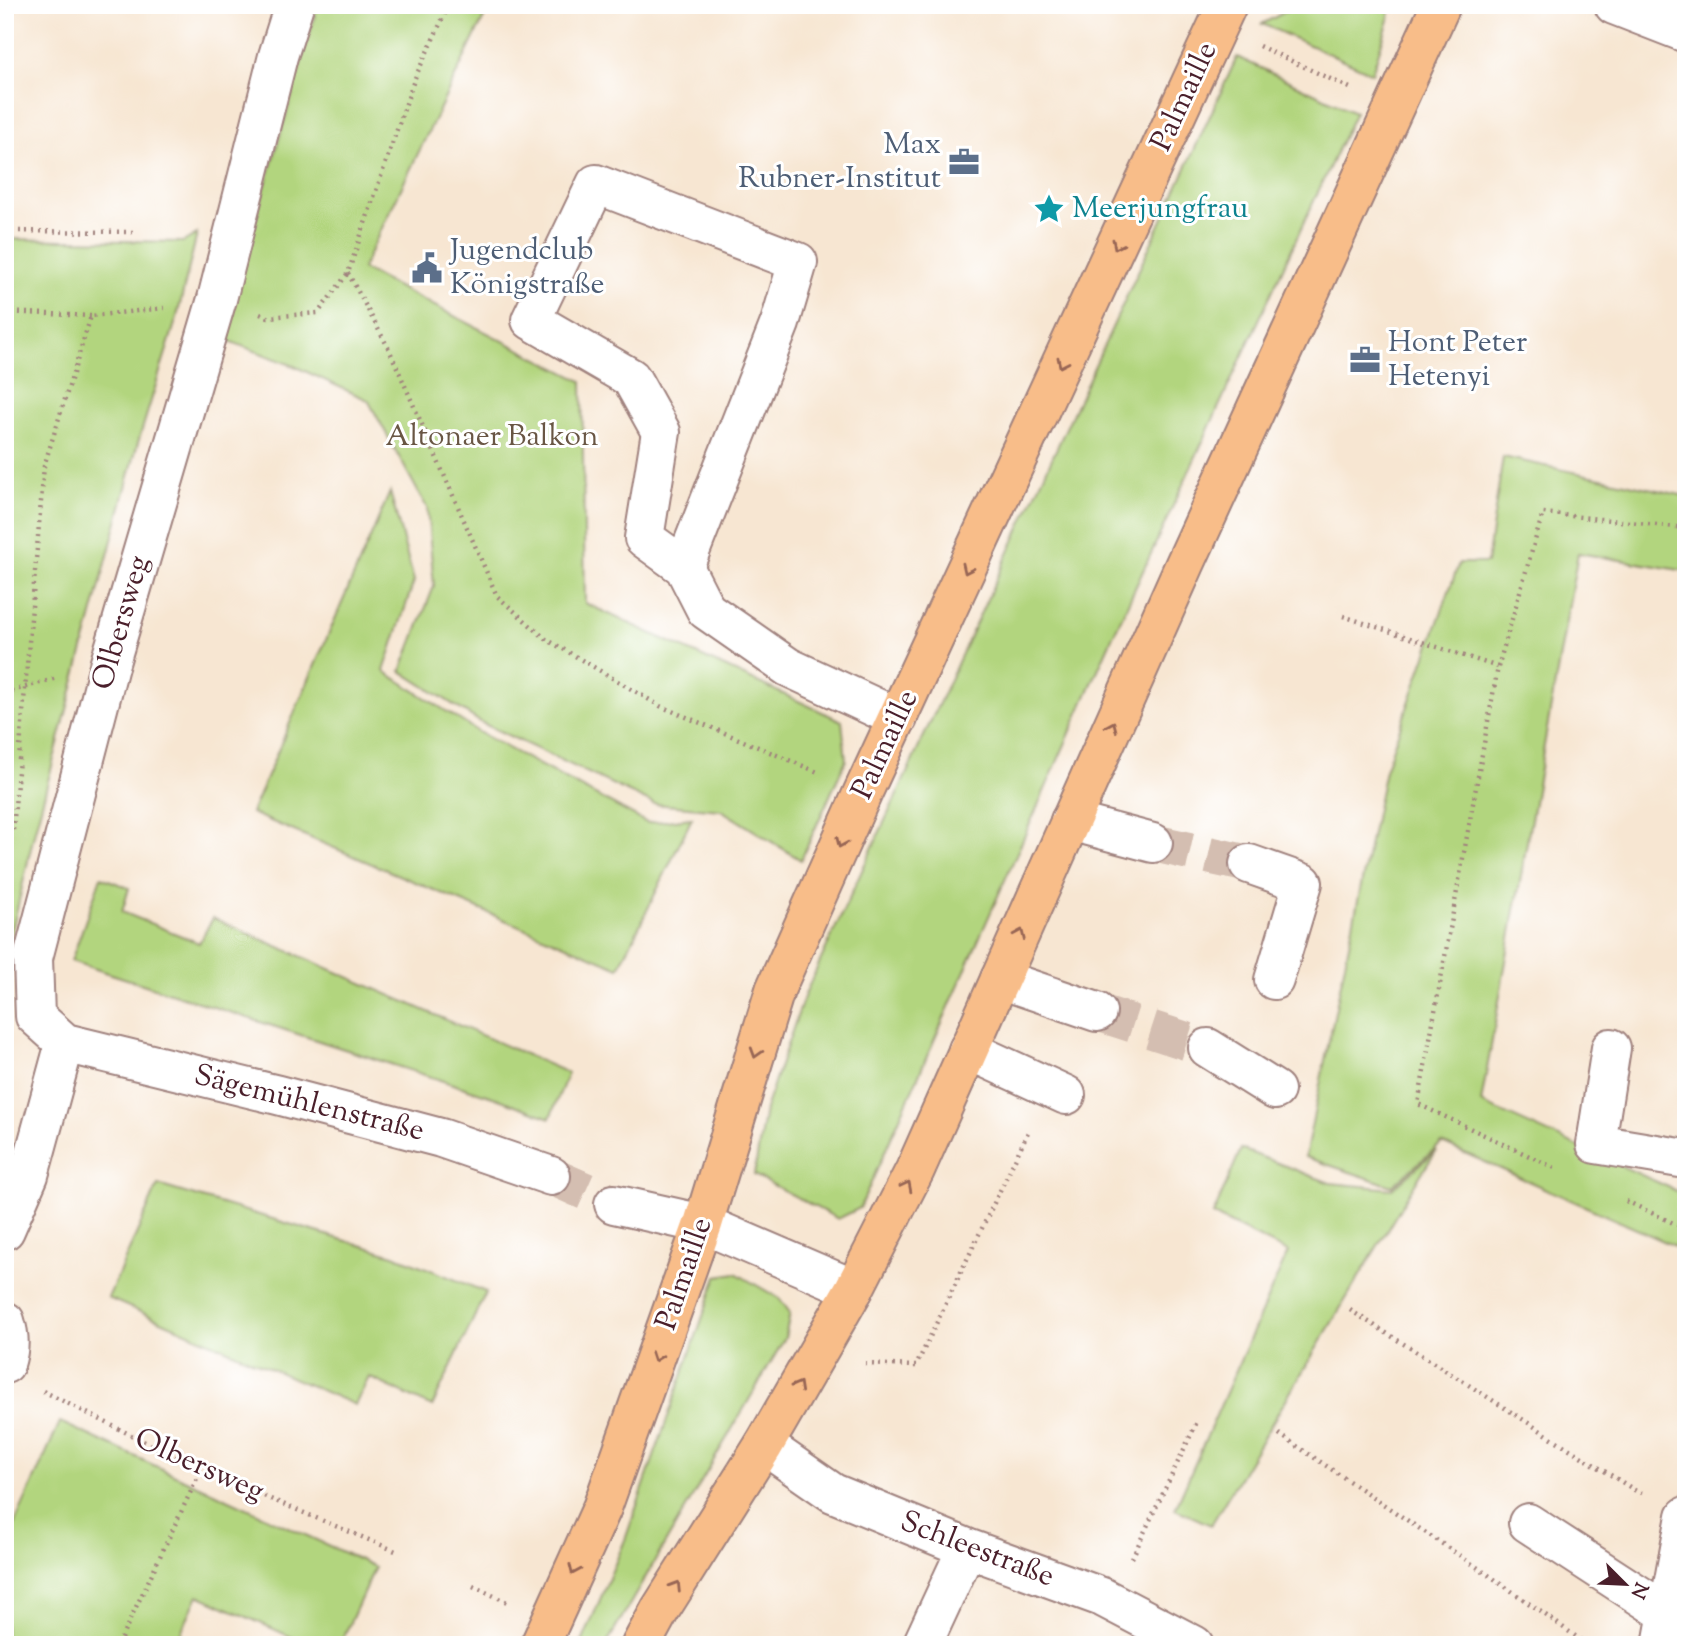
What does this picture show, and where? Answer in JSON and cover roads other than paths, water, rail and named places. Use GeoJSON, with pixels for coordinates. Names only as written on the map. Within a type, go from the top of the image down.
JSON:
{"type":"FeatureCollection","features":[{"type":"Feature","properties":{"kind":"main road","name":"Palmaille"},"geometry":{"type":"LineString","coordinates":[[540,1645],[602,1508],[703,1224],[775,990],[863,792],[1227,5]]}},
{"type":"Feature","properties":{"kind":"main road"},"geometry":{"type":"LineString","coordinates":[[641,1645],[660,1610],[764,1445],[854,1289],[915,1170],[1185,564],[1441,5]]}},
{"type":"Feature","properties":{"kind":"street","name":"Olbersweg"},"geometry":{"type":"LineString","coordinates":[[65,1043],[35,1016],[33,958],[109,666],[217,299],[278,56],[294,5]]}},
{"type":"Feature","properties":{"kind":"street"},"geometry":{"type":"LineString","coordinates":[[1614,5],[1686,33]]}},
{"type":"Feature","properties":{"kind":"street"},"geometry":{"type":"LineString","coordinates":[[684,567],[780,323],[798,262],[596,184],[531,320],[631,378],[661,432],[644,538],[684,567],[706,610],[788,667],[898,718]]}},
{"type":"Feature","properties":{"kind":"street"},"geometry":{"type":"LineString","coordinates":[[1070,821],[1153,842]]}},
{"type":"Feature","properties":{"kind":"street"},"geometry":{"type":"LineString","coordinates":[[1249,864],[1303,883],[1274,980]]}},
{"type":"Feature","properties":{"kind":"street"},"geometry":{"type":"LineString","coordinates":[[1000,979],[1097,1012]]}},
{"type":"Feature","properties":{"kind":"street"},"geometry":{"type":"LineString","coordinates":[[5,1230],[29,1175],[65,1043]]}},
{"type":"Feature","properties":{"kind":"street","name":"Sägemühlenstraße"},"geometry":{"type":"LineString","coordinates":[[65,1043],[441,1138],[551,1176]]}},
{"type":"Feature","properties":{"kind":"street"},"geometry":{"type":"LineString","coordinates":[[1208,1048],[1276,1090]]}},
{"type":"Feature","properties":{"kind":"street"},"geometry":{"type":"LineString","coordinates":[[1611,1048],[1596,1144],[1686,1159]]}},
{"type":"Feature","properties":{"kind":"street"},"geometry":{"type":"LineString","coordinates":[[968,1050],[1066,1095]]}},
{"type":"Feature","properties":{"kind":"street"},"geometry":{"type":"LineString","coordinates":[[614,1204],[703,1224],[854,1289]]}},
{"type":"Feature","properties":{"kind":"street"},"geometry":{"type":"LineString","coordinates":[[5,1321],[10,1336],[5,1364]]}},
{"type":"Feature","properties":{"kind":"street","name":"Schleestraße"},"geometry":{"type":"LineString","coordinates":[[764,1445],[833,1493],[967,1548],[1102,1597],[1194,1645]]}},
{"type":"Feature","properties":{"kind":"street"},"geometry":{"type":"LineString","coordinates":[[1528,1523],[1665,1629],[1686,1516]]}},
{"type":"Feature","properties":{"kind":"street"},"geometry":{"type":"LineString","coordinates":[[922,1645],[967,1548]]}},
{"type":"Feature","properties":{"kind":"tunnel"},"geometry":{"type":"LineString","coordinates":[[1153,843],[1249,864]]}},
{"type":"Feature","properties":{"kind":"tunnel"},"geometry":{"type":"LineString","coordinates":[[1097,1012],[1208,1048]]}},
{"type":"Feature","properties":{"kind":"tunnel"},"geometry":{"type":"LineString","coordinates":[[551,1176],[614,1204]]}},
{"type":"Feature","properties":{"kind":"place","name":"Max Rubner-Institut"},"geometry":{"type":"Point","coordinates":[964,162]}},
{"type":"Feature","properties":{"kind":"place","name":"Meerjungfrau"},"geometry":{"type":"Point","coordinates":[1049,209]}},
{"type":"Feature","properties":{"kind":"place","name":"Jugendclub Königstraße"},"geometry":{"type":"Point","coordinates":[427,268]}},
{"type":"Feature","properties":{"kind":"place","name":"Hont Peter Hetenyi"},"geometry":{"type":"Point","coordinates":[1365,360]}},
{"type":"Feature","properties":{"kind":"park label","name":"Altonaer Balkon"},"geometry":{"type":"Point","coordinates":[492,437]}}]}
